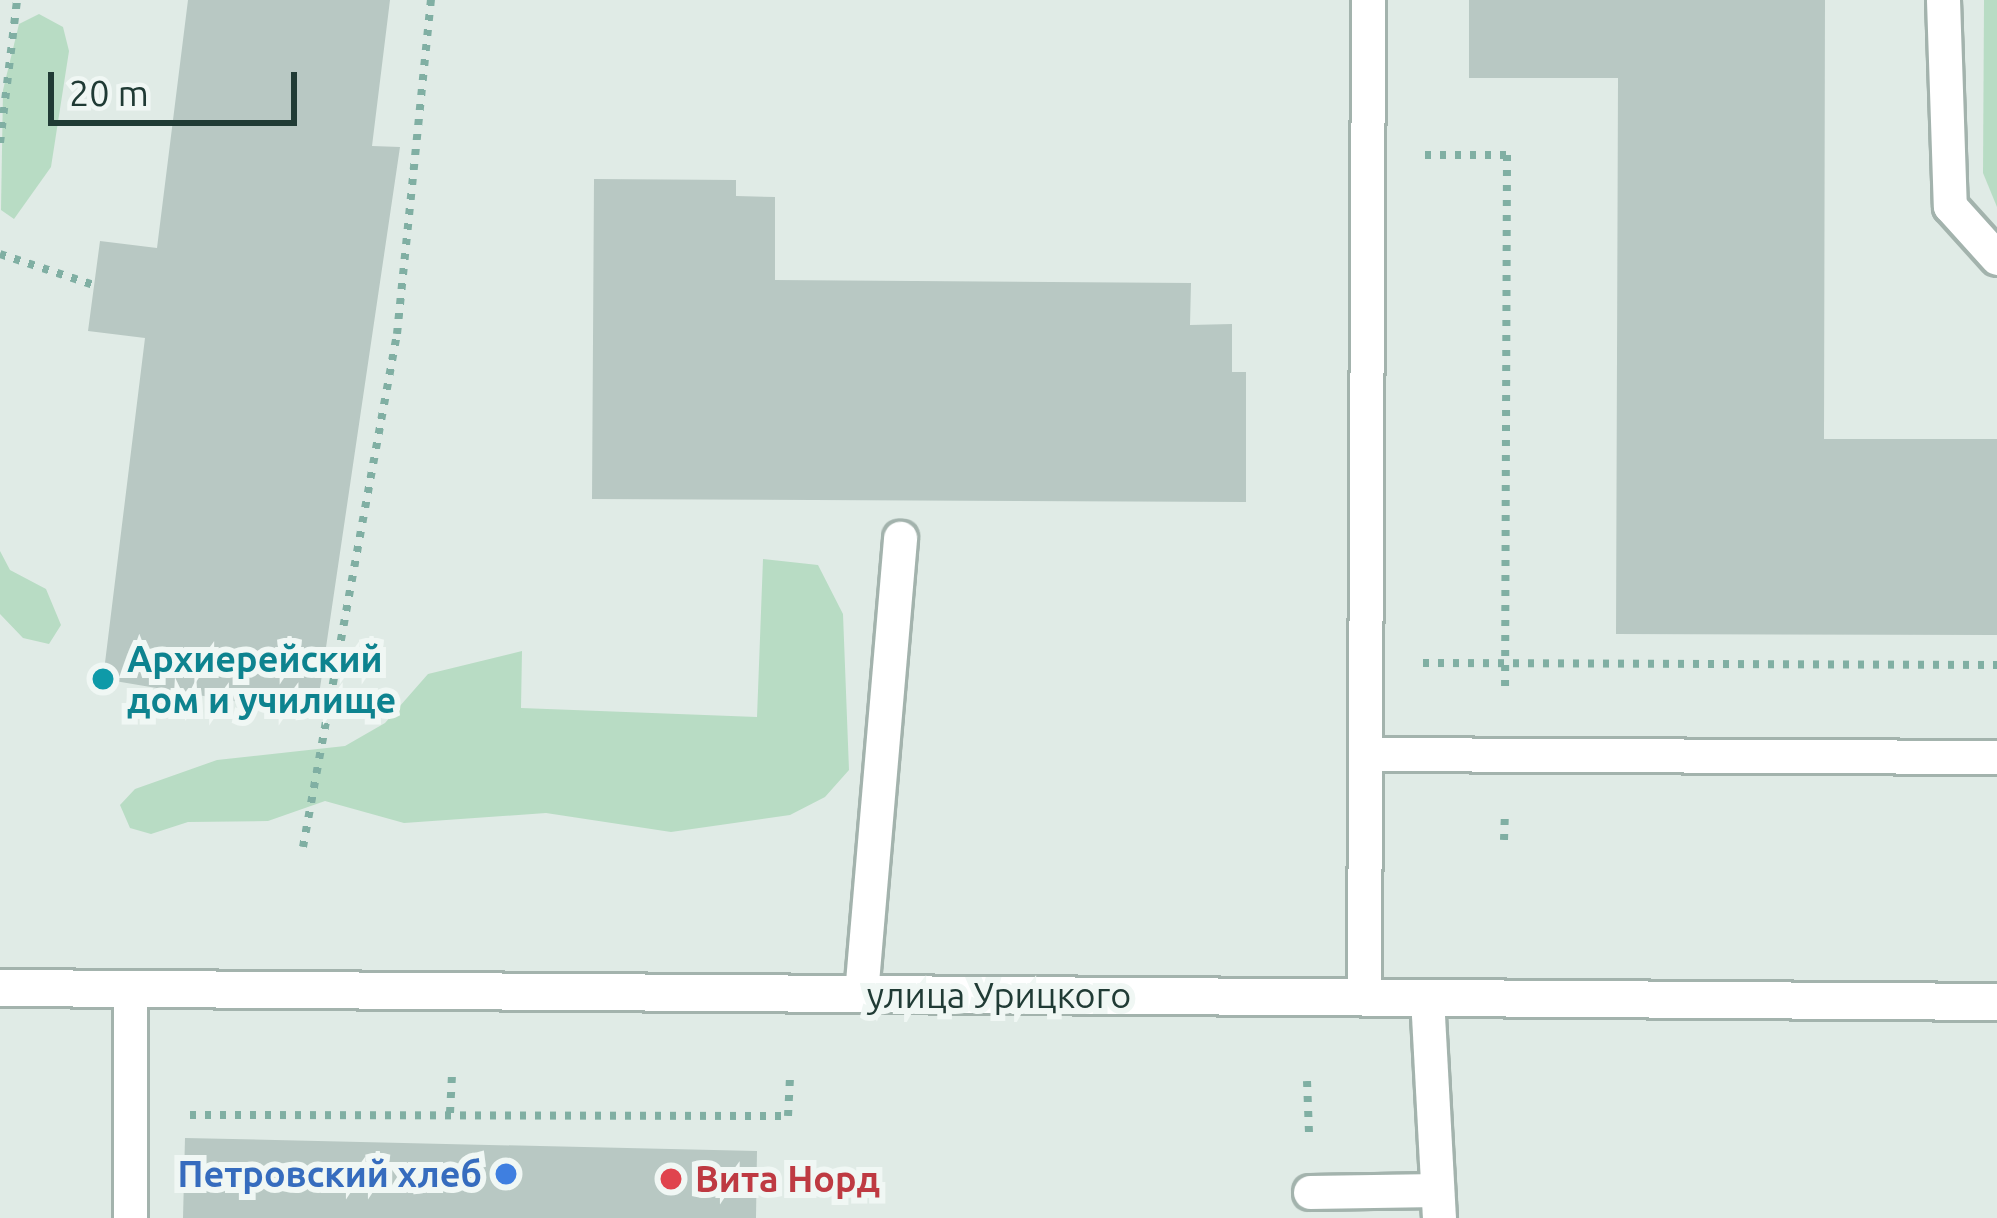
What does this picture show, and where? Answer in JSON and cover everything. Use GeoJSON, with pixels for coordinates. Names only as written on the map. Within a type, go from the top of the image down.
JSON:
{"type":"FeatureCollection","features":[{"type":"Feature","properties":{"kind":"main road","name":"улица Урицкого"},"geometry":{"type":"LineString","coordinates":[[0,988],[1997,1002]]}},
{"type":"Feature","properties":{"kind":"lane"},"geometry":{"type":"LineString","coordinates":[[1364,998],[1368,0]]}},
{"type":"Feature","properties":{"kind":"lane"},"geometry":{"type":"LineString","coordinates":[[1943,0],[1950,206],[1997,258]]}},
{"type":"Feature","properties":{"kind":"lane"},"geometry":{"type":"LineString","coordinates":[[861,994],[899,538]]}},
{"type":"Feature","properties":{"kind":"lane"},"geometry":{"type":"LineString","coordinates":[[1366,754],[1997,757]]}},
{"type":"Feature","properties":{"kind":"lane"},"geometry":{"type":"LineString","coordinates":[[130,989],[130,1218]]}},
{"type":"Feature","properties":{"kind":"lane"},"geometry":{"type":"LineString","coordinates":[[1310,1192],[1438,1204],[1427,997]]}},
{"type":"Feature","properties":{"kind":"path"},"geometry":{"type":"LineString","coordinates":[[0,142],[17,0]]}},
{"type":"Feature","properties":{"kind":"path"},"geometry":{"type":"LineString","coordinates":[[303,847],[397,334],[431,0]]}},
{"type":"Feature","properties":{"kind":"path"},"geometry":{"type":"LineString","coordinates":[[1368,155],[1507,155],[1504,840]]}},
{"type":"Feature","properties":{"kind":"path"},"geometry":{"type":"LineString","coordinates":[[0,254],[94,285]]}},
{"type":"Feature","properties":{"kind":"path"},"geometry":{"type":"LineString","coordinates":[[1366,663],[1997,665]]}},
{"type":"Feature","properties":{"kind":"path"},"geometry":{"type":"LineString","coordinates":[[450,1113],[452,1074]]}},
{"type":"Feature","properties":{"kind":"path"},"geometry":{"type":"LineString","coordinates":[[191,1115],[788,1116],[790,1077]]}},
{"type":"Feature","properties":{"kind":"green space"},"geometry":{"type":"Polygon","coordinates":[[[1984,0],[1997,0],[1997,207],[1983,173],[1984,0]]]}},
{"type":"Feature","properties":{"kind":"green space"},"geometry":{"type":"Polygon","coordinates":[[[39,14],[63,27],[69,51],[51,167],[14,219],[1,210],[3,90],[19,24],[39,14]]]}},
{"type":"Feature","properties":{"kind":"green space"},"geometry":{"type":"Polygon","coordinates":[[[0,551],[10,570],[46,589],[61,625],[49,644],[23,638],[0,614],[0,551]]]}},
{"type":"Feature","properties":{"kind":"green space"},"geometry":{"type":"Polygon","coordinates":[[[763,559],[818,565],[843,614],[849,770],[825,797],[790,815],[671,832],[546,813],[404,823],[325,801],[268,821],[188,822],[151,834],[130,828],[120,805],[135,789],[217,760],[345,746],[385,723],[428,674],[522,651],[521,708],[757,717],[763,559]]]}},
{"type":"Feature","properties":{"kind":"building"},"geometry":{"type":"Polygon","coordinates":[[[188,0],[390,0],[372,146],[400,147],[316,715],[103,679],[145,338],[88,331],[100,241],[157,248],[188,0]]]}},
{"type":"Feature","properties":{"kind":"building"},"geometry":{"type":"Polygon","coordinates":[[[1469,0],[1825,0],[1824,439],[1997,439],[1997,635],[1616,634],[1618,78],[1469,78],[1469,0]]]}},
{"type":"Feature","properties":{"kind":"building"},"geometry":{"type":"Polygon","coordinates":[[[594,179],[736,180],[736,196],[775,197],[775,280],[1191,283],[1190,325],[1232,324],[1232,372],[1246,372],[1246,502],[592,499],[594,179]]]}},
{"type":"Feature","properties":{"kind":"building"},"geometry":{"type":"Polygon","coordinates":[[[185,1138],[757,1151],[756,1218],[183,1218],[185,1138]]]}},
{"type":"Feature","properties":{"kind":"place","name":"Архиерейский дом и училище"},"geometry":{"type":"Point","coordinates":[103,679]}},
{"type":"Feature","properties":{"kind":"place","name":"Петровский хлеб"},"geometry":{"type":"Point","coordinates":[506,1174]}},
{"type":"Feature","properties":{"kind":"place","name":"Вита Норд"},"geometry":{"type":"Point","coordinates":[671,1179]}}]}
